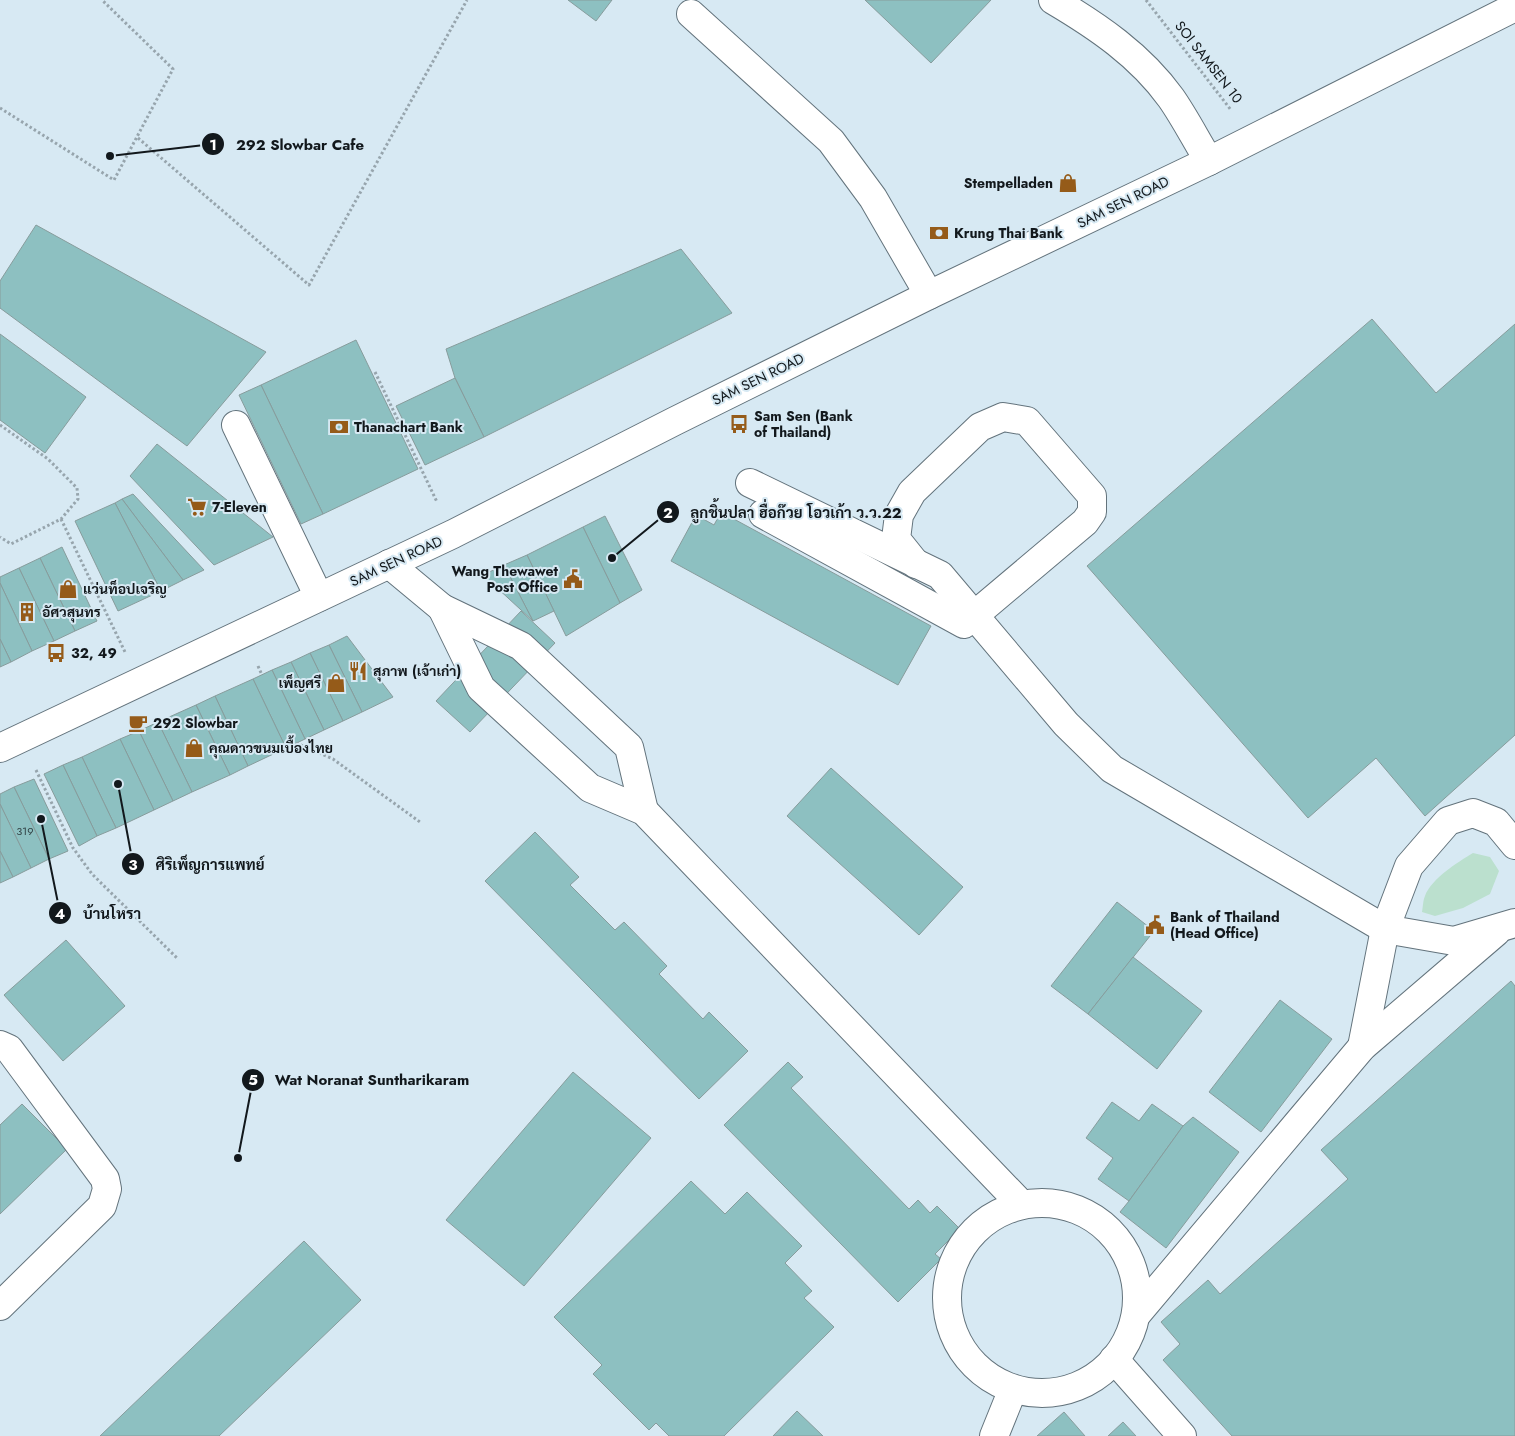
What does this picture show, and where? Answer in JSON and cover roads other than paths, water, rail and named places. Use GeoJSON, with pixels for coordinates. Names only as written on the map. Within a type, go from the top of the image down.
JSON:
{"type":"FeatureCollection","features":[{"type":"Feature","properties":{"kind":"main road"},"geometry":{"type":"LineString","coordinates":[[1053,0],[1087,20],[1128,50],[1171,98],[1209,161]]}},
{"type":"Feature","properties":{"kind":"main road","name":"SAM SEN ROAD"},"geometry":{"type":"LineString","coordinates":[[10,743],[453,534],[675,421],[929,295],[1209,161],[1515,7]]}},
{"type":"Feature","properties":{"kind":"main road"},"geometry":{"type":"LineString","coordinates":[[690,14],[830,141],[872,198],[929,295]]}},
{"type":"Feature","properties":{"kind":"main road"},"geometry":{"type":"LineString","coordinates":[[969,620],[1085,522],[1092,512],[1092,496],[1027,421],[1003,417],[980,427],[912,492],[899,515],[896,539],[916,564],[1066,724],[1112,769],[1385,929],[1454,941],[1509,925]]}},
{"type":"Feature","properties":{"kind":"main road"},"geometry":{"type":"LineString","coordinates":[[236,426],[319,597]]}},
{"type":"Feature","properties":{"kind":"main road"},"geometry":{"type":"LineString","coordinates":[[750,483],[916,564]]}},
{"type":"Feature","properties":{"kind":"main road"},"geometry":{"type":"LineString","coordinates":[[763,514],[969,620]]}},
{"type":"Feature","properties":{"kind":"main road"},"geometry":{"type":"LineString","coordinates":[[389,564],[442,608],[521,646],[628,747],[644,812]]}},
{"type":"Feature","properties":{"kind":"main road"},"geometry":{"type":"LineString","coordinates":[[442,608],[482,688],[590,788],[644,812],[1021,1204]]}},
{"type":"Feature","properties":{"kind":"main road"},"geometry":{"type":"LineString","coordinates":[[1362,1047],[1385,929],[1409,866],[1448,821],[1473,813],[1496,822],[1515,846]]}},
{"type":"Feature","properties":{"kind":"main road"},"geometry":{"type":"LineString","coordinates":[[1136,1315],[1136,1284],[1127,1254],[1108,1229],[1083,1211],[1053,1202],[1021,1204],[992,1215],[968,1235],[952,1262],[945,1293],[949,1324],[963,1352],[985,1375],[1013,1389],[1045,1394],[1077,1387],[1105,1370],[1125,1345],[1136,1315],[1362,1047],[1509,925]]}},
{"type":"Feature","properties":{"kind":"main road"},"geometry":{"type":"LineString","coordinates":[[0,1045],[9,1049],[105,1179],[107,1189],[102,1206],[0,1306]]}},
{"type":"Feature","properties":{"kind":"main road"},"geometry":{"type":"LineString","coordinates":[[1114,1359],[1182,1436]]}},
{"type":"Feature","properties":{"kind":"main road"},"geometry":{"type":"LineString","coordinates":[[994,1436],[1013,1389]]}},
{"type":"Feature","properties":{"kind":"place","name":"292 Slowbar Cafe"},"geometry":{"type":"Point","coordinates":[110,156]}},
{"type":"Feature","properties":{"kind":"place","name":"Stempelladen"},"geometry":{"type":"Point","coordinates":[1068,183]}},
{"type":"Feature","properties":{"kind":"place","name":"Krung Thai Bank"},"geometry":{"type":"Point","coordinates":[939,233]}},
{"type":"Feature","properties":{"kind":"place","name":"Sam Sen (Bank of Thailand)"},"geometry":{"type":"Point","coordinates":[739,424]}},
{"type":"Feature","properties":{"kind":"place","name":"Thanachart Bank"},"geometry":{"type":"Point","coordinates":[339,427]}},
{"type":"Feature","properties":{"kind":"place","name":"7-Eleven"},"geometry":{"type":"Point","coordinates":[197,507]}},
{"type":"Feature","properties":{"kind":"place","name":"ลูกชิ้นปลา ฮื่อก๊วย โอวเก้า ว.ว.22"},"geometry":{"type":"Point","coordinates":[612,558]}},
{"type":"Feature","properties":{"kind":"place","name":"Wang Thewawet Post Office"},"geometry":{"type":"Point","coordinates":[573,579]}},
{"type":"Feature","properties":{"kind":"place","name":"แว่นท็อปเจริญ"},"geometry":{"type":"Point","coordinates":[68,589]}},
{"type":"Feature","properties":{"kind":"place","name":"อัศวสุนทร"},"geometry":{"type":"Point","coordinates":[27,612]}},
{"type":"Feature","properties":{"kind":"place","name":"32, 49"},"geometry":{"type":"Point","coordinates":[56,653]}},
{"type":"Feature","properties":{"kind":"place","name":"สุภาพ (เจ้าเก่า)"},"geometry":{"type":"Point","coordinates":[358,671]}},
{"type":"Feature","properties":{"kind":"place","name":"เพ็ญศรี"},"geometry":{"type":"Point","coordinates":[336,683]}},
{"type":"Feature","properties":{"kind":"place","name":"292 Slowbar"},"geometry":{"type":"Point","coordinates":[138,723]}},
{"type":"Feature","properties":{"kind":"place","name":"คุณดาวขนมเบื้องไทย"},"geometry":{"type":"Point","coordinates":[194,748]}},
{"type":"Feature","properties":{"kind":"place","name":"ศิริเพ็ญการแพทย์"},"geometry":{"type":"Point","coordinates":[118,784]}},
{"type":"Feature","properties":{"kind":"place","name":"บ้านโหรา"},"geometry":{"type":"Point","coordinates":[41,819]}},
{"type":"Feature","properties":{"kind":"place","name":"Bank of Thailand (Head Office)"},"geometry":{"type":"Point","coordinates":[1155,925]}},
{"type":"Feature","properties":{"kind":"place","name":"Wat Noranat Suntharikaram"},"geometry":{"type":"Point","coordinates":[238,1158]}}]}
